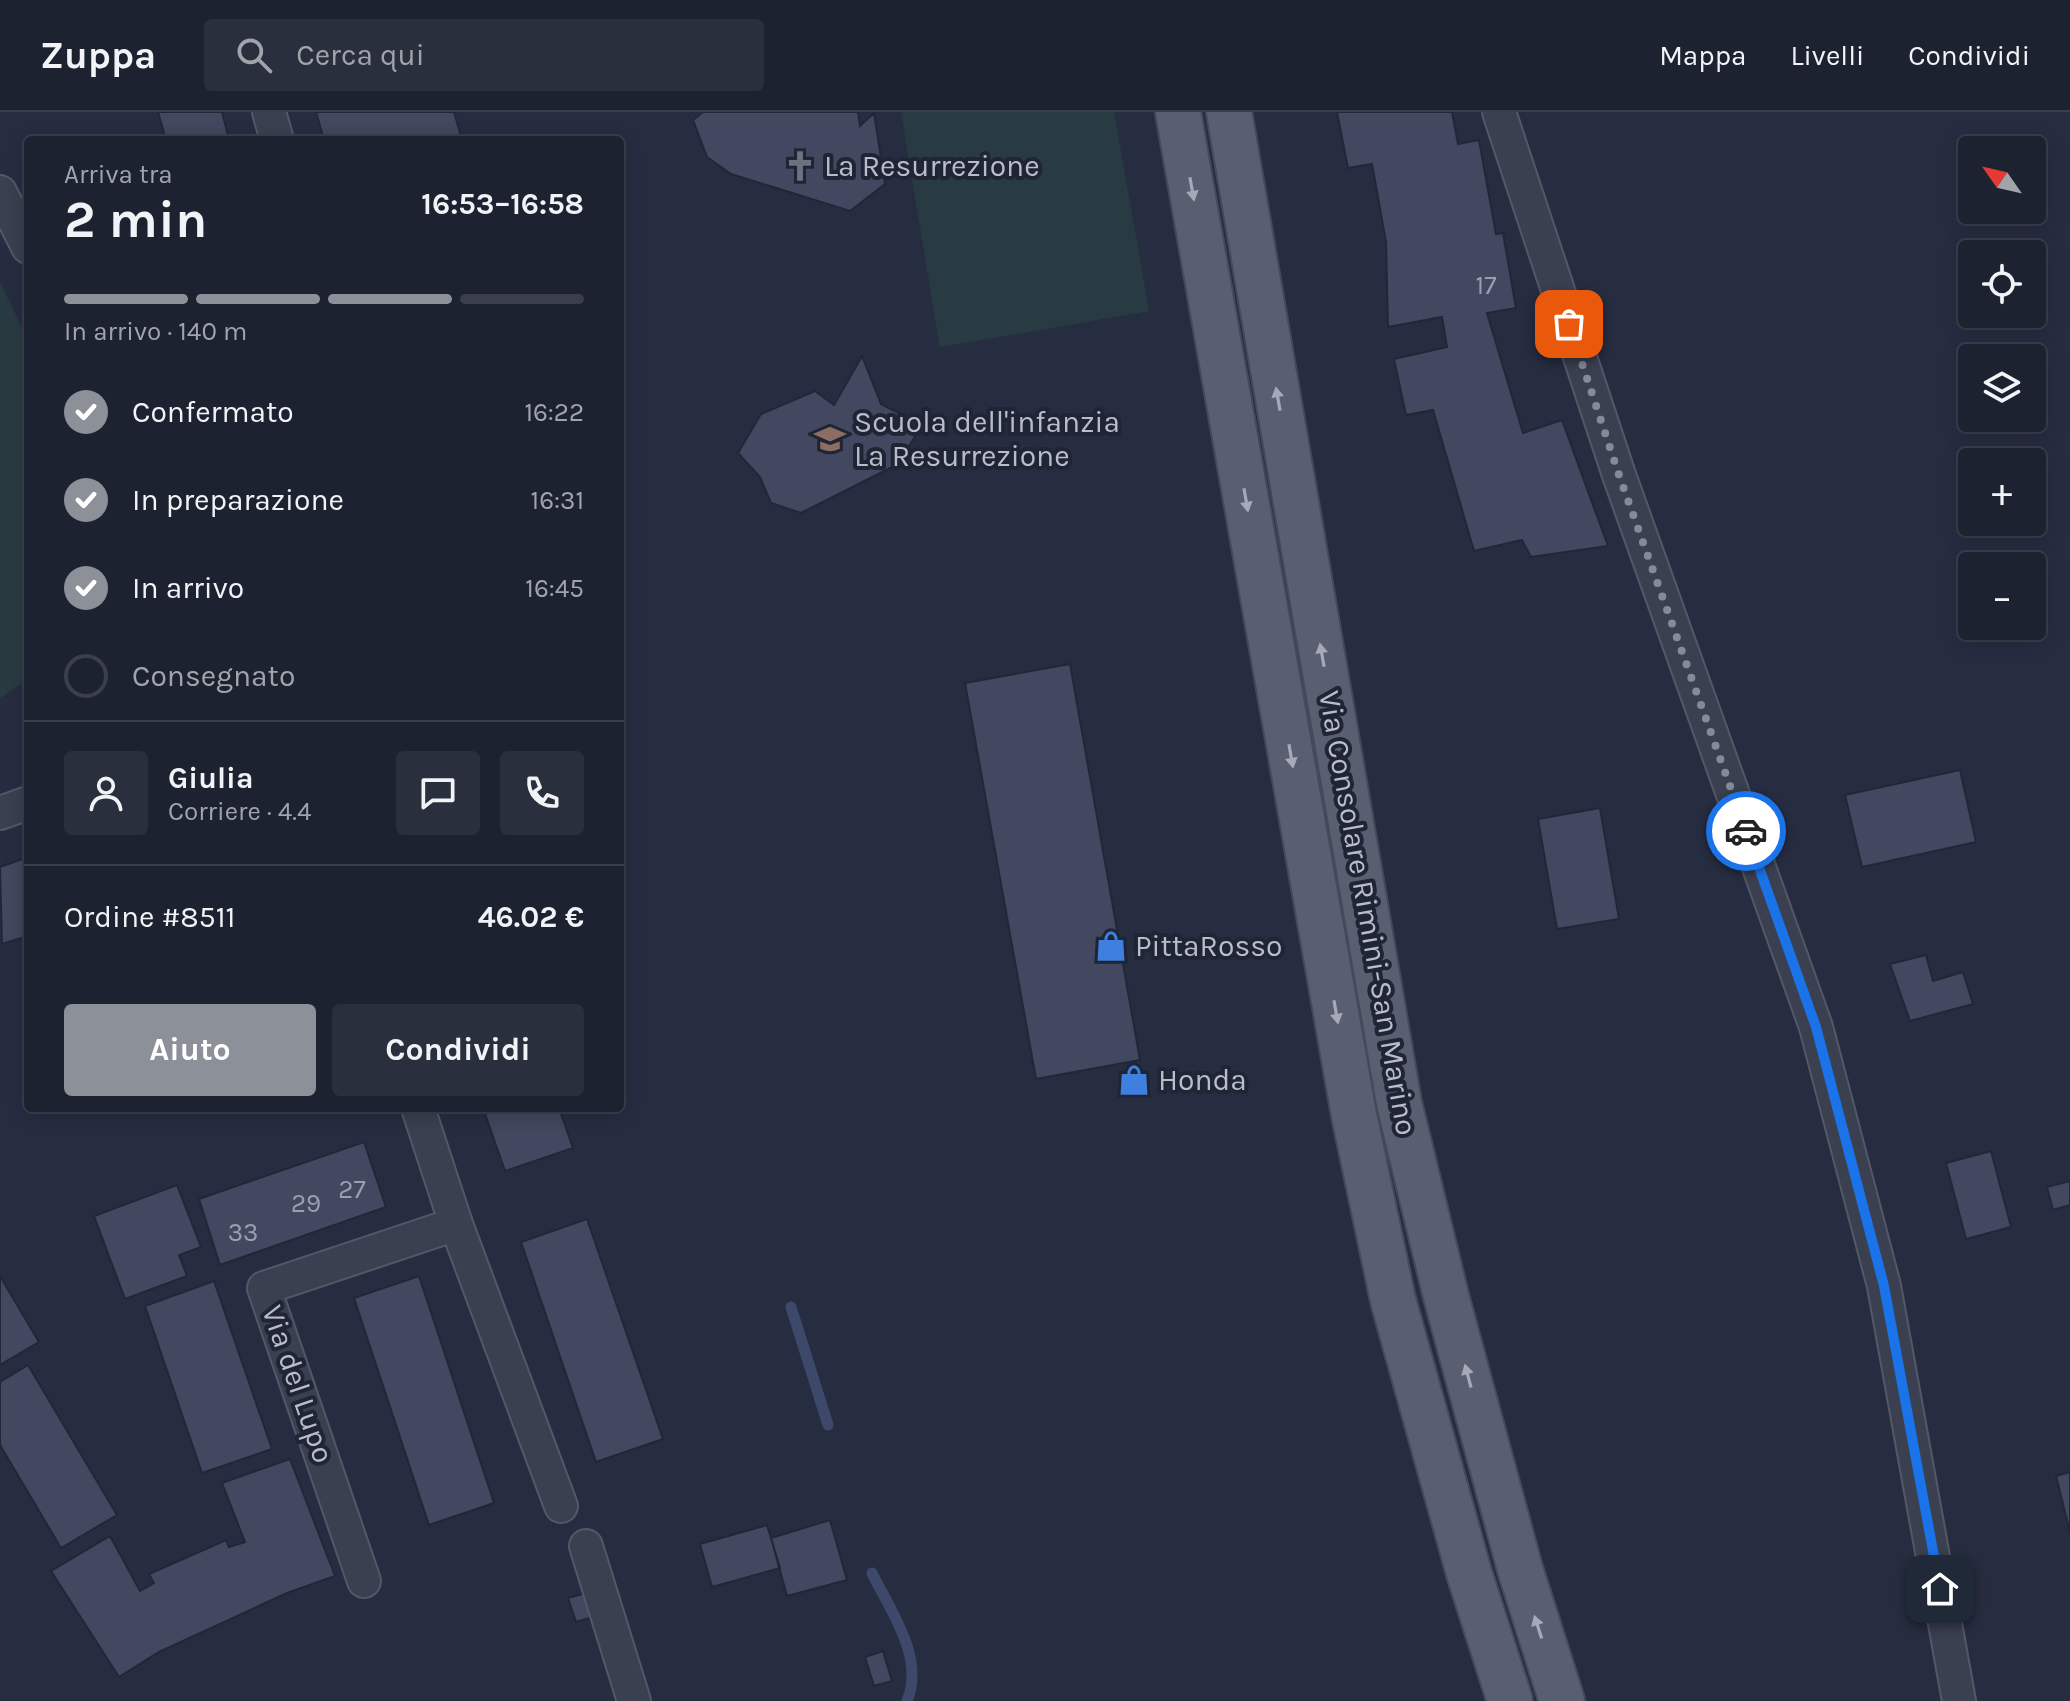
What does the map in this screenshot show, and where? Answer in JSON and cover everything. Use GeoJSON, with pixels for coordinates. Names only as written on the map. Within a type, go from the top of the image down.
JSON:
{"type":"FeatureCollection","features":[{"type":"Feature","properties":{"kind":"main road","name":"Via Consolare Rimini-San Marino"},"geometry":{"type":"LineString","coordinates":[[1178,112],[1357,1131],[1393,1300],[1469,1573],[1510,1701]]}},
{"type":"Feature","properties":{"kind":"main road","name":"Via Consolare Rimini-San Marino"},"geometry":{"type":"LineString","coordinates":[[1229,112],[1399,1103],[1446,1296],[1520,1569],[1562,1701]]}},
{"type":"Feature","properties":{"kind":"street"},"geometry":{"type":"LineString","coordinates":[[269,112],[276,136]]}},
{"type":"Feature","properties":{"kind":"street"},"geometry":{"type":"LineString","coordinates":[[1499,112],[1619,475],[1816,1027],[1884,1286],[1959,1701]]}},
{"type":"Feature","properties":{"kind":"street"},"geometry":{"type":"LineString","coordinates":[[0,192],[24,239]]}},
{"type":"Feature","properties":{"kind":"street"},"geometry":{"type":"LineString","coordinates":[[0,813],[24,804]]}},
{"type":"Feature","properties":{"kind":"street"},"geometry":{"type":"LineString","coordinates":[[419,1112],[456,1224],[561,1506]]}},
{"type":"Feature","properties":{"kind":"street","name":"Via del Lupo"},"geometry":{"type":"LineString","coordinates":[[364,1581],[342,1509],[264,1288],[456,1224]]}},
{"type":"Feature","properties":{"kind":"street"},"geometry":{"type":"LineString","coordinates":[[586,1546],[634,1701]]}},
{"type":"Feature","properties":{"kind":"shaded area"},"geometry":{"type":"Polygon","coordinates":[[[901,112],[1114,112],[1149,311],[940,347],[901,112]]]}},
{"type":"Feature","properties":{"kind":"shaded area"},"geometry":{"type":"Polygon","coordinates":[[[0,282],[24,332],[24,682],[0,698],[0,282]]]}},
{"type":"Feature","properties":{"kind":"building"},"geometry":{"type":"Polygon","coordinates":[[[158,112],[222,112],[228,136],[165,136],[158,112]]]}},
{"type":"Feature","properties":{"kind":"building"},"geometry":{"type":"Polygon","coordinates":[[[316,112],[454,112],[461,136],[323,136],[316,112]]]}},
{"type":"Feature","properties":{"kind":"building","name":"La Resurrezione"},"geometry":{"type":"Polygon","coordinates":[[[703,112],[858,112],[860,126],[874,113],[885,184],[850,211],[731,174],[707,157],[693,120],[703,112]]]}},
{"type":"Feature","properties":{"kind":"building"},"geometry":{"type":"Polygon","coordinates":[[[1337,112],[1452,112],[1458,144],[1479,140],[1496,234],[1503,233],[1516,308],[1487,313],[1523,433],[1562,420],[1608,546],[1531,557],[1522,540],[1474,551],[1433,410],[1406,415],[1394,359],[1447,347],[1442,317],[1388,327],[1386,242],[1372,164],[1348,168],[1337,112]]]}},
{"type":"Feature","properties":{"kind":"building","name":"Scuola dell'infanzia La Resurrezione"},"geometry":{"type":"Polygon","coordinates":[[[862,356],[881,404],[922,425],[898,464],[801,513],[771,503],[760,477],[738,453],[761,414],[815,391],[834,405],[862,356]]]}},
{"type":"Feature","properties":{"kind":"building"},"geometry":{"type":"Polygon","coordinates":[[[1070,664],[1140,1060],[1036,1079],[965,683],[1070,664]]]}},
{"type":"Feature","properties":{"kind":"building"},"geometry":{"type":"Polygon","coordinates":[[[1960,770],[1976,842],[1862,867],[1845,795],[1960,770]]]}},
{"type":"Feature","properties":{"kind":"building"},"geometry":{"type":"Polygon","coordinates":[[[1600,808],[1619,919],[1557,929],[1538,819],[1600,808]]]}},
{"type":"Feature","properties":{"kind":"building"},"geometry":{"type":"Polygon","coordinates":[[[24,858],[24,937],[2,944],[0,867],[24,858]]]}},
{"type":"Feature","properties":{"kind":"building"},"geometry":{"type":"Polygon","coordinates":[[[1926,955],[1933,981],[1963,972],[1973,1004],[1910,1021],[1890,964],[1926,955]]]}},
{"type":"Feature","properties":{"kind":"building"},"geometry":{"type":"Polygon","coordinates":[[[484,1112],[560,1112],[573,1148],[505,1171],[484,1112]]]}},
{"type":"Feature","properties":{"kind":"building"},"geometry":{"type":"Polygon","coordinates":[[[364,1142],[386,1207],[220,1265],[199,1199],[364,1142]]]}},
{"type":"Feature","properties":{"kind":"building"},"geometry":{"type":"Polygon","coordinates":[[[1991,1151],[2011,1227],[1966,1239],[1946,1163],[1991,1151]]]}},
{"type":"Feature","properties":{"kind":"building"},"geometry":{"type":"Polygon","coordinates":[[[2070,1181],[2070,1205],[2053,1210],[2047,1187],[2070,1181]]]}},
{"type":"Feature","properties":{"kind":"building"},"geometry":{"type":"Polygon","coordinates":[[[177,1185],[201,1247],[179,1255],[187,1276],[125,1299],[94,1216],[177,1185]]]}},
{"type":"Feature","properties":{"kind":"building"},"geometry":{"type":"Polygon","coordinates":[[[587,1219],[663,1439],[596,1462],[521,1242],[587,1219]]]}},
{"type":"Feature","properties":{"kind":"building"},"geometry":{"type":"Polygon","coordinates":[[[0,1276],[39,1342],[0,1365],[0,1276]]]}},
{"type":"Feature","properties":{"kind":"building"},"geometry":{"type":"Polygon","coordinates":[[[419,1276],[494,1503],[429,1525],[354,1298],[419,1276]]]}},
{"type":"Feature","properties":{"kind":"building"},"geometry":{"type":"Polygon","coordinates":[[[214,1281],[272,1449],[202,1473],[145,1306],[214,1281]]]}},
{"type":"Feature","properties":{"kind":"building"},"geometry":{"type":"Polygon","coordinates":[[[28,1365],[117,1515],[61,1548],[0,1445],[0,1382],[28,1365]]]}},
{"type":"Feature","properties":{"kind":"building"},"geometry":{"type":"Polygon","coordinates":[[[290,1459],[335,1576],[287,1593],[159,1652],[119,1677],[51,1571],[110,1536],[140,1591],[154,1583],[149,1574],[226,1540],[229,1547],[245,1542],[222,1483],[290,1459]]]}},
{"type":"Feature","properties":{"kind":"building"},"geometry":{"type":"Polygon","coordinates":[[[2070,1472],[2070,1532],[2056,1476],[2070,1472]]]}},
{"type":"Feature","properties":{"kind":"building"},"geometry":{"type":"Polygon","coordinates":[[[830,1520],[847,1580],[787,1596],[771,1538],[830,1520]]]}},
{"type":"Feature","properties":{"kind":"building"},"geometry":{"type":"Polygon","coordinates":[[[767,1525],[780,1568],[712,1587],[700,1544],[767,1525]]]}},
{"type":"Feature","properties":{"kind":"building"},"geometry":{"type":"Polygon","coordinates":[[[586,1593],[593,1617],[576,1622],[568,1598],[586,1593]]]}},
{"type":"Feature","properties":{"kind":"building"},"geometry":{"type":"Polygon","coordinates":[[[883,1651],[892,1681],[874,1686],[865,1657],[883,1651]]]}},
{"type":"Feature","properties":{"kind":"waterway"},"geometry":{"type":"LineString","coordinates":[[791,1307],[828,1425]]}},
{"type":"Feature","properties":{"kind":"waterway"},"geometry":{"type":"LineString","coordinates":[[872,1573],[909,1652],[912,1668],[907,1701]]}},
{"type":"Feature","properties":{"kind":"way so far"},"geometry":{"type":"LineString","coordinates":[[1569,324],[1619,475],[1746,831]]}},
{"type":"Feature","properties":{"kind":"place","name":"La Resurrezione"},"geometry":{"type":"Point","coordinates":[800,166]}},
{"type":"Feature","properties":{"kind":"place","name":"Scuola dell'infanzia La Resurrezione"},"geometry":{"type":"Point","coordinates":[830,439]}},
{"type":"Feature","properties":{"kind":"place","name":"PittaRosso"},"geometry":{"type":"Point","coordinates":[1111,946]}},
{"type":"Feature","properties":{"kind":"place","name":"Honda"},"geometry":{"type":"Point","coordinates":[1134,1080]}},
{"type":"Feature","properties":{"kind":"route"},"geometry":{"type":"LineString","coordinates":[[1746,831],[1816,1027],[1884,1286],[1940,1589]]}}]}
